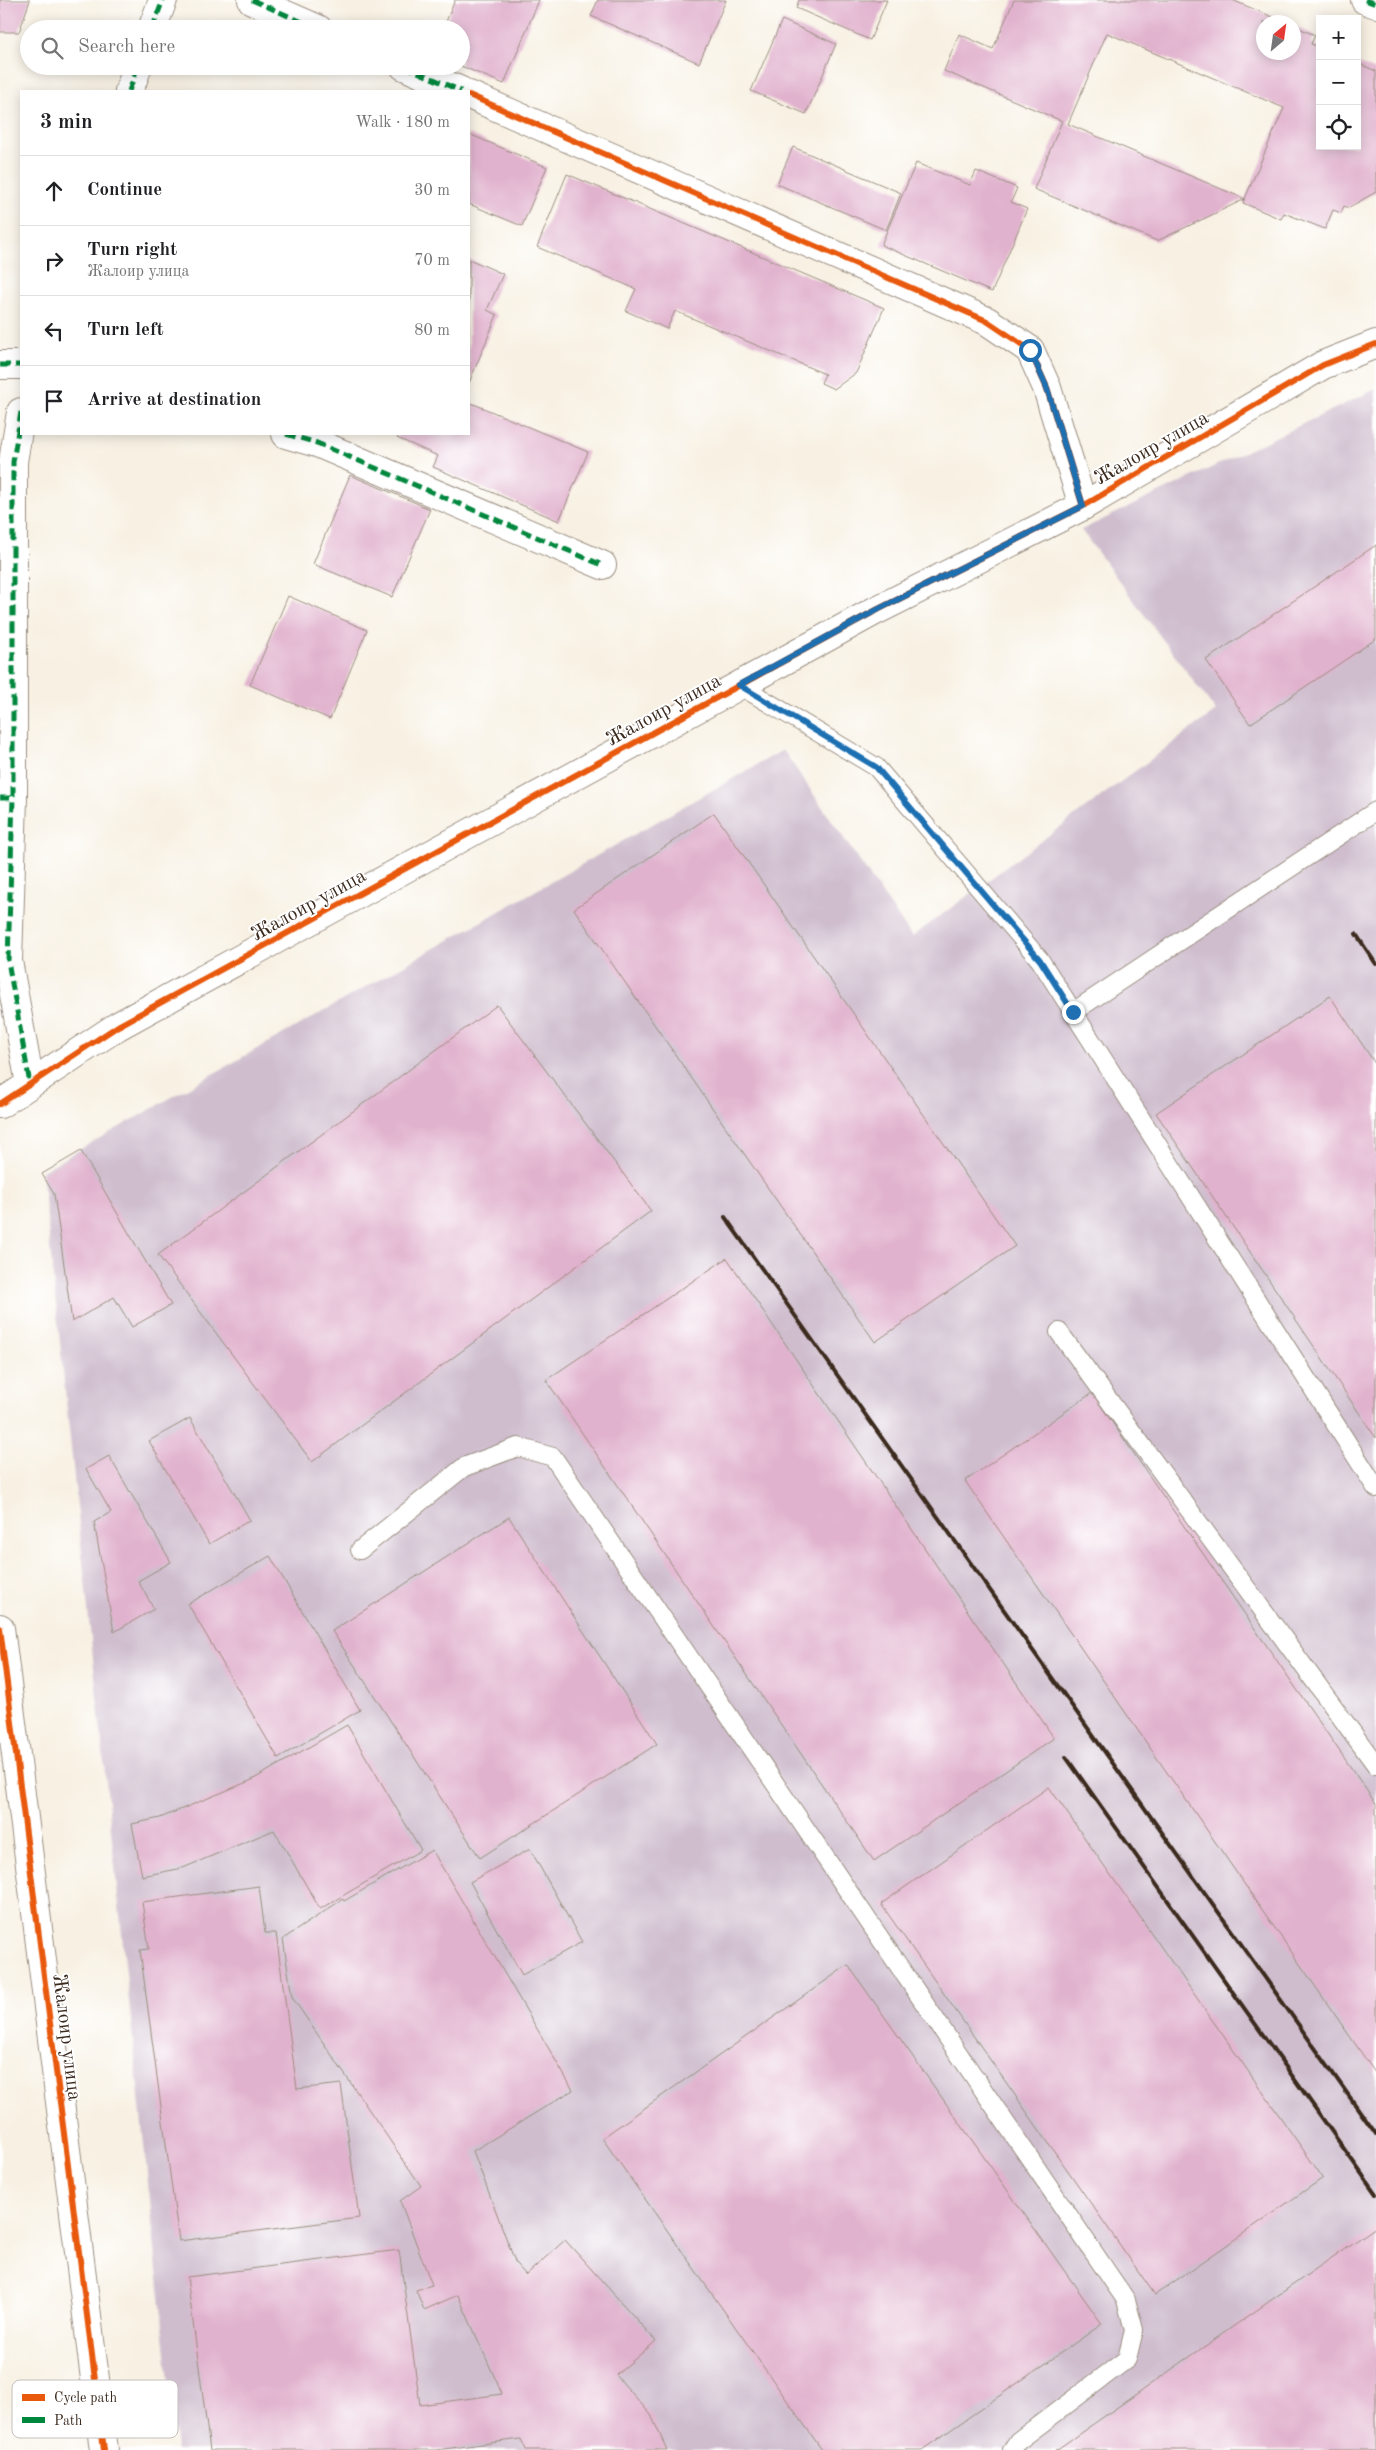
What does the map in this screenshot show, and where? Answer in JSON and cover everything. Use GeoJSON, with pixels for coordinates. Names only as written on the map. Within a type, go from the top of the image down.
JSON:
{"type":"FeatureCollection","features":[{"type":"Feature","properties":{"kind":"street"},"geometry":{"type":"LineString","coordinates":[[155,20],[163,0]]}},
{"type":"Feature","properties":{"kind":"street"},"geometry":{"type":"LineString","coordinates":[[252,0],[298,20]]}},
{"type":"Feature","properties":{"kind":"street"},"geometry":{"type":"LineString","coordinates":[[1365,0],[1376,4]]}},
{"type":"Feature","properties":{"kind":"street"},"geometry":{"type":"LineString","coordinates":[[129,90],[135,75]]}},
{"type":"Feature","properties":{"kind":"street"},"geometry":{"type":"LineString","coordinates":[[425,75],[459,90]]}},
{"type":"Feature","properties":{"kind":"street"},"geometry":{"type":"LineString","coordinates":[[470,95],[987,321],[1030,350],[1047,388],[1083,506]]}},
{"type":"Feature","properties":{"kind":"street","name":"Жалоир улица"},"geometry":{"type":"LineString","coordinates":[[0,1104],[118,1026],[873,612],[1083,506],[1324,365],[1376,344]]}},
{"type":"Feature","properties":{"kind":"street"},"geometry":{"type":"LineString","coordinates":[[0,365],[20,365]]}},
{"type":"Feature","properties":{"kind":"street"},"geometry":{"type":"LineString","coordinates":[[20,418],[13,462],[6,798],[8,961],[30,1084]]}},
{"type":"Feature","properties":{"kind":"street"},"geometry":{"type":"LineString","coordinates":[[289,435],[317,443],[602,565]]}},
{"type":"Feature","properties":{"kind":"street","name":"Жалоир улица"},"geometry":{"type":"LineString","coordinates":[[0,1628],[95,2380]]}},
{"type":"Feature","properties":{"kind":"lane"},"geometry":{"type":"LineString","coordinates":[[739,685],[876,767],[1040,960],[1376,1488]]}},
{"type":"Feature","properties":{"kind":"lane"},"geometry":{"type":"LineString","coordinates":[[1073,1012],[1376,811]]}},
{"type":"Feature","properties":{"kind":"lane"},"geometry":{"type":"LineString","coordinates":[[1058,1332],[1376,1765]]}},
{"type":"Feature","properties":{"kind":"lane"},"geometry":{"type":"LineString","coordinates":[[360,1550],[464,1467],[518,1447],[553,1456],[1126,2300],[1134,2330],[1127,2359],[1018,2441],[1012,2450]]}},
{"type":"Feature","properties":{"kind":"shaded area"},"geometry":{"type":"Polygon","coordinates":[[[1376,389],[1376,2450],[176,2450],[175,2438],[178,2438],[178,2380],[169,2380],[42,1171],[783,750],[912,937],[1216,711],[1081,530],[1376,389]]]}},
{"type":"Feature","properties":{"kind":"building"},"geometry":{"type":"Polygon","coordinates":[[[0,0],[30,0],[23,20],[20,20],[19,32],[0,32],[0,0]]]}},
{"type":"Feature","properties":{"kind":"building"},"geometry":{"type":"Polygon","coordinates":[[[455,0],[539,0],[504,84],[470,70],[470,20],[447,20],[455,0]]]}},
{"type":"Feature","properties":{"kind":"building"},"geometry":{"type":"Polygon","coordinates":[[[598,0],[726,0],[699,63],[591,16],[598,0]]]}},
{"type":"Feature","properties":{"kind":"building"},"geometry":{"type":"Polygon","coordinates":[[[799,0],[887,0],[870,40],[796,8],[799,0]]]}},
{"type":"Feature","properties":{"kind":"building"},"geometry":{"type":"Polygon","coordinates":[[[1014,0],[1232,0],[1268,15],[1256,15],[1256,60],[1301,60],[1301,29],[1315,35],[1311,44],[1316,46],[1316,150],[1361,150],[1361,65],[1376,71],[1376,192],[1348,208],[1344,206],[1341,213],[1333,210],[1325,229],[1284,213],[1281,219],[1243,203],[1245,199],[1157,241],[1034,189],[1062,121],[944,71],[959,34],[993,49],[1014,0]],[[1107,33],[1068,124],[1245,199],[1284,108],[1107,33]]]}},
{"type":"Feature","properties":{"kind":"building"},"geometry":{"type":"Polygon","coordinates":[[[782,20],[836,44],[806,114],[751,91],[782,20]]]}},
{"type":"Feature","properties":{"kind":"building"},"geometry":{"type":"Polygon","coordinates":[[[470,134],[547,167],[522,226],[470,204],[470,134]]]}},
{"type":"Feature","properties":{"kind":"building"},"geometry":{"type":"Polygon","coordinates":[[[793,147],[901,193],[886,230],[777,184],[793,147]]]}},
{"type":"Feature","properties":{"kind":"building"},"geometry":{"type":"Polygon","coordinates":[[[916,163],[970,185],[976,171],[1017,188],[1011,202],[1027,209],[992,292],[881,245],[916,163]]]}},
{"type":"Feature","properties":{"kind":"building"},"geometry":{"type":"Polygon","coordinates":[[[567,174],[884,308],[856,373],[834,389],[821,383],[825,374],[675,311],[667,329],[626,311],[636,289],[537,247],[567,174]]]}},
{"type":"Feature","properties":{"kind":"building"},"geometry":{"type":"Polygon","coordinates":[[[470,259],[503,274],[487,310],[497,315],[470,381],[470,259]]]}},
{"type":"Feature","properties":{"kind":"building"},"geometry":{"type":"Polygon","coordinates":[[[470,402],[588,452],[559,521],[433,467],[438,456],[397,438],[398,435],[470,435],[470,402]]]}},
{"type":"Feature","properties":{"kind":"building"},"geometry":{"type":"Polygon","coordinates":[[[350,475],[430,509],[392,597],[313,564],[350,475]]]}},
{"type":"Feature","properties":{"kind":"building"},"geometry":{"type":"Polygon","coordinates":[[[1376,545],[1376,639],[1250,724],[1206,660],[1376,545]]]}},
{"type":"Feature","properties":{"kind":"building"},"geometry":{"type":"Polygon","coordinates":[[[288,596],[367,630],[330,719],[250,685],[288,596]]]}},
{"type":"Feature","properties":{"kind":"building"},"geometry":{"type":"Polygon","coordinates":[[[714,813],[1015,1246],[875,1342],[574,909],[714,813]]]}},
{"type":"Feature","properties":{"kind":"building"},"geometry":{"type":"Polygon","coordinates":[[[1330,996],[1376,1065],[1376,1438],[1156,1113],[1330,996]]]}},
{"type":"Feature","properties":{"kind":"building"},"geometry":{"type":"Polygon","coordinates":[[[497,1005],[651,1211],[312,1462],[158,1255],[497,1005]]]}},
{"type":"Feature","properties":{"kind":"building"},"geometry":{"type":"Polygon","coordinates":[[[81,1151],[171,1305],[132,1327],[114,1297],[72,1322],[54,1194],[42,1174],[81,1151]]]}},
{"type":"Feature","properties":{"kind":"building"},"geometry":{"type":"Polygon","coordinates":[[[727,1258],[1054,1738],[874,1861],[546,1380],[727,1258]]]}},
{"type":"Feature","properties":{"kind":"building"},"geometry":{"type":"Polygon","coordinates":[[[1092,1393],[1376,1804],[1376,2074],[965,1481],[1092,1393]]]}},
{"type":"Feature","properties":{"kind":"building"},"geometry":{"type":"Polygon","coordinates":[[[190,1418],[250,1520],[209,1544],[149,1441],[190,1418]]]}},
{"type":"Feature","properties":{"kind":"building"},"geometry":{"type":"Polygon","coordinates":[[[109,1456],[171,1562],[138,1581],[154,1609],[114,1632],[94,1522],[111,1512],[86,1469],[109,1456]]]}},
{"type":"Feature","properties":{"kind":"building"},"geometry":{"type":"Polygon","coordinates":[[[509,1517],[657,1744],[480,1858],[332,1631],[509,1517]]]}},
{"type":"Feature","properties":{"kind":"building"},"geometry":{"type":"Polygon","coordinates":[[[270,1556],[360,1710],[278,1758],[188,1604],[270,1556]]]}},
{"type":"Feature","properties":{"kind":"building"},"geometry":{"type":"Polygon","coordinates":[[[347,1725],[421,1850],[320,1909],[274,1830],[183,1868],[142,1876],[132,1824],[160,1818],[252,1780],[347,1725]]]}},
{"type":"Feature","properties":{"kind":"building"},"geometry":{"type":"Polygon","coordinates":[[[1049,1787],[1323,2178],[1155,2295],[881,1904],[1049,1787]]]}},
{"type":"Feature","properties":{"kind":"building"},"geometry":{"type":"Polygon","coordinates":[[[530,1849],[582,1942],[522,1975],[470,1882],[530,1849]]]}},
{"type":"Feature","properties":{"kind":"building"},"geometry":{"type":"Polygon","coordinates":[[[432,1850],[573,2090],[473,2151],[516,2264],[526,2275],[565,2240],[656,2341],[616,2375],[651,2415],[667,2450],[526,2450],[521,2439],[436,2450],[210,2450],[187,2277],[399,2250],[420,2405],[502,2394],[458,2295],[424,2310],[416,2290],[432,2285],[400,2201],[421,2186],[292,1997],[283,1939],[343,1899],[344,1901],[432,1850]]]}},
{"type":"Feature","properties":{"kind":"building"},"geometry":{"type":"Polygon","coordinates":[[[259,1886],[265,1933],[276,1933],[297,2089],[341,2084],[359,2218],[179,2241],[140,1950],[149,1949],[142,1902],[259,1886]]]}},
{"type":"Feature","properties":{"kind":"building"},"geometry":{"type":"Polygon","coordinates":[[[848,1965],[1102,2324],[922,2450],[822,2450],[602,2138],[848,1965]]]}},
{"type":"Feature","properties":{"kind":"building"},"geometry":{"type":"Polygon","coordinates":[[[1376,2227],[1376,2450],[1056,2450],[1376,2227]]]}},
{"type":"Feature","properties":{"kind":"railway"},"geometry":{"type":"LineString","coordinates":[[1356,934],[1376,964]]}},
{"type":"Feature","properties":{"kind":"railway"},"geometry":{"type":"LineString","coordinates":[[725,1217],[1376,2134]]}},
{"type":"Feature","properties":{"kind":"railway"},"geometry":{"type":"LineString","coordinates":[[1066,1757],[1376,2194]]}},
{"type":"Feature","properties":{"kind":"marked path"},"geometry":{"type":"LineString","coordinates":[[155,20],[163,0]]}},
{"type":"Feature","properties":{"kind":"marked path"},"geometry":{"type":"LineString","coordinates":[[252,0],[298,20]]}},
{"type":"Feature","properties":{"kind":"marked path"},"geometry":{"type":"LineString","coordinates":[[1365,0],[1376,4]]}},
{"type":"Feature","properties":{"kind":"marked path"},"geometry":{"type":"LineString","coordinates":[[129,90],[135,75]]}},
{"type":"Feature","properties":{"kind":"marked path"},"geometry":{"type":"LineString","coordinates":[[425,75],[459,90]]}},
{"type":"Feature","properties":{"kind":"marked path"},"geometry":{"type":"LineString","coordinates":[[0,365],[20,365]]}},
{"type":"Feature","properties":{"kind":"marked path"},"geometry":{"type":"LineString","coordinates":[[20,418],[13,462],[13,798],[8,961],[30,1084]]}},
{"type":"Feature","properties":{"kind":"marked path"},"geometry":{"type":"LineString","coordinates":[[289,435],[317,443],[602,565]]}},
{"type":"Feature","properties":{"kind":"marked path"},"geometry":{"type":"LineString","coordinates":[[0,798],[13,798]]}},
{"type":"Feature","properties":{"kind":"cycle path"},"geometry":{"type":"LineString","coordinates":[[470,95],[987,321],[1030,350],[1047,388],[1083,506]]}},
{"type":"Feature","properties":{"kind":"cycle path"},"geometry":{"type":"LineString","coordinates":[[0,1104],[118,1026],[873,612],[1083,506],[1323,365],[1376,344]]}},
{"type":"Feature","properties":{"kind":"cycle path"},"geometry":{"type":"LineString","coordinates":[[0,1628],[95,2380]]}},
{"type":"Feature","properties":{"kind":"cycle path"},"geometry":{"type":"LineString","coordinates":[[102,2438],[104,2450]]}},
{"type":"Feature","properties":{"kind":"route"},"geometry":{"type":"LineString","coordinates":[[1030,350],[1047,388],[1083,506],[873,612],[739,685],[876,767],[1040,960],[1073,1012]]}}]}
